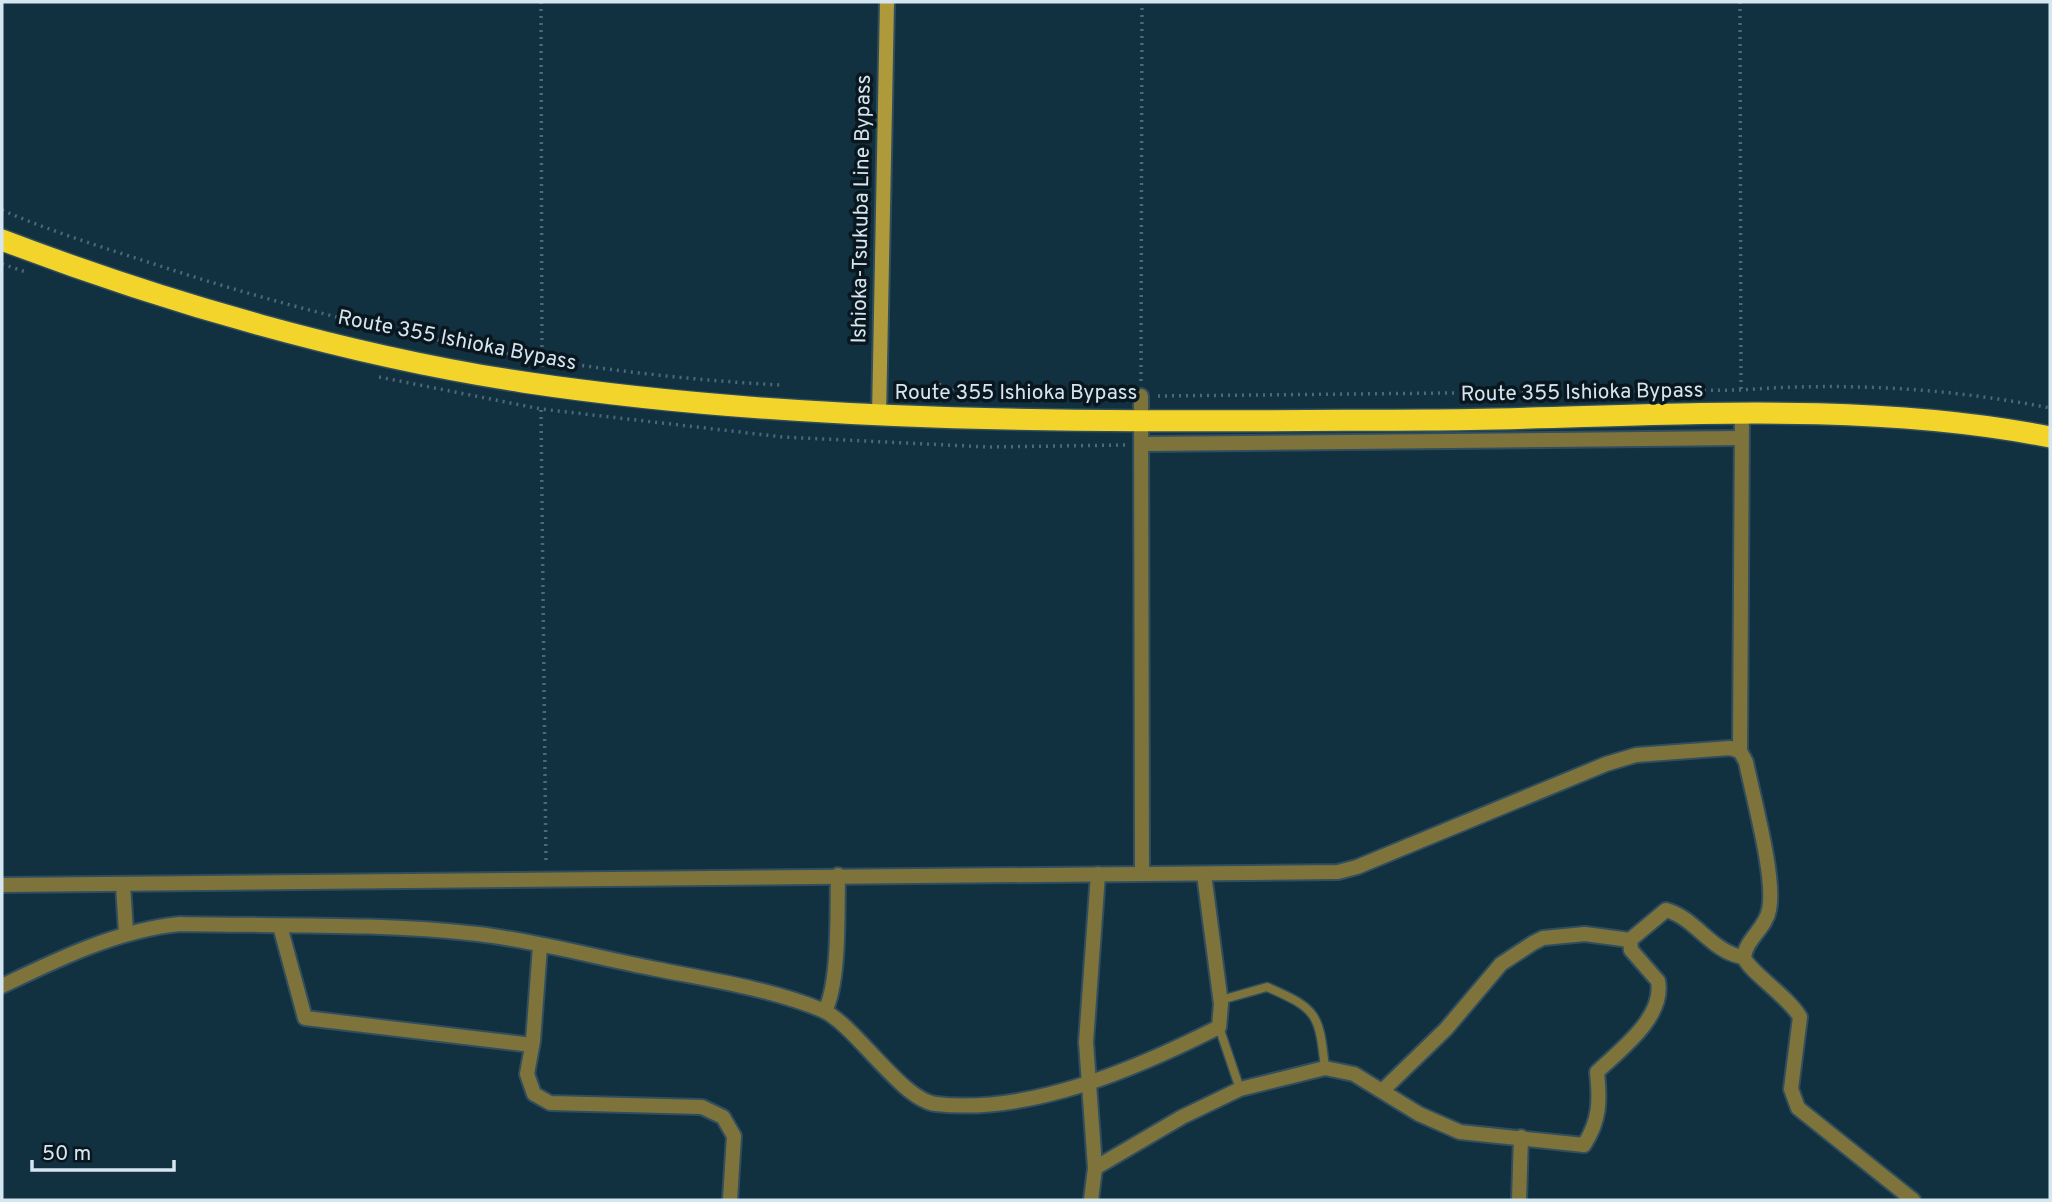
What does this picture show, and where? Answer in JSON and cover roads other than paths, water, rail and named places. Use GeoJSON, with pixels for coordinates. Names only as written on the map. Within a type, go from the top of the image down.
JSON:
{"type":"FeatureCollection","features":[{"type":"Feature","properties":{"kind":"highway","name":"Route 355 Ishioka Bypass"},"geometry":{"type":"LineString","coordinates":[[2,240],[254,322],[439,367],[543,385],[715,405],[879,417],[1429,420],[1741,415],[1892,417],[2050,437]]}},
{"type":"Feature","properties":{"kind":"main road","name":"Ishioka-Tsukuba Line Bypass"},"geometry":{"type":"LineString","coordinates":[[879,417],[887,2]]}},
{"type":"Feature","properties":{"kind":"street"},"geometry":{"type":"LineString","coordinates":[[1141,396],[1143,874]]}},
{"type":"Feature","properties":{"kind":"street"},"geometry":{"type":"LineString","coordinates":[[1741,415],[1740,751],[1746,762],[1771,889],[1769,913],[1744,957],[1750,968],[1788,1000],[1800,1017],[1801,1032],[1791,1089],[1798,1108],[1913,1200]]}},
{"type":"Feature","properties":{"kind":"street"},"geometry":{"type":"LineString","coordinates":[[1143,444],[1740,438]]}},
{"type":"Feature","properties":{"kind":"street"},"geometry":{"type":"LineString","coordinates":[[2,885],[838,875],[1310,873],[1352,869],[1606,764],[1636,755],[1730,748],[1740,751]]}},
{"type":"Feature","properties":{"kind":"street"},"geometry":{"type":"LineString","coordinates":[[1091,1200],[1095,1168],[1086,1042],[1098,874]]}},
{"type":"Feature","properties":{"kind":"street"},"geometry":{"type":"LineString","coordinates":[[2,986],[126,933],[180,924],[419,929],[481,934],[730,984],[825,1011],[914,1094],[932,1104],[969,1105],[1022,1099],[1088,1083],[1165,1055],[1219,1027],[1220,1000],[1204,874]]}},
{"type":"Feature","properties":{"kind":"street"},"geometry":{"type":"LineString","coordinates":[[825,1011],[829,1002],[836,947],[838,875]]}},
{"type":"Feature","properties":{"kind":"street"},"geometry":{"type":"LineString","coordinates":[[123,884],[126,933]]}},
{"type":"Feature","properties":{"kind":"street"},"geometry":{"type":"LineString","coordinates":[[1382,1091],[1446,1029],[1501,964],[1543,939],[1585,934],[1630,940],[1637,937],[1659,912],[1666,910],[1682,918],[1730,956],[1744,957]]}},
{"type":"Feature","properties":{"kind":"street"},"geometry":{"type":"LineString","coordinates":[[280,926],[305,1018],[532,1045]]}},
{"type":"Feature","properties":{"kind":"street"},"geometry":{"type":"LineString","coordinates":[[1095,1168],[1182,1117],[1240,1089],[1325,1068],[1344,1070],[1419,1114],[1460,1132],[1584,1145],[1595,1128],[1601,1104],[1597,1072],[1635,1034],[1658,1001],[1658,981],[1631,950],[1630,940]]}},
{"type":"Feature","properties":{"kind":"street"},"geometry":{"type":"LineString","coordinates":[[540,946],[527,1074],[534,1094],[550,1104],[702,1107],[723,1117],[734,1136],[730,1200]]}},
{"type":"Feature","properties":{"kind":"street"},"geometry":{"type":"LineString","coordinates":[[1519,1200],[1521,1137]]}},
{"type":"Feature","properties":{"kind":"lane"},"geometry":{"type":"LineString","coordinates":[[1220,1000],[1267,987],[1306,1007],[1320,1023],[1325,1068]]}},
{"type":"Feature","properties":{"kind":"lane"},"geometry":{"type":"LineString","coordinates":[[1219,1027],[1240,1089]]}}]}
